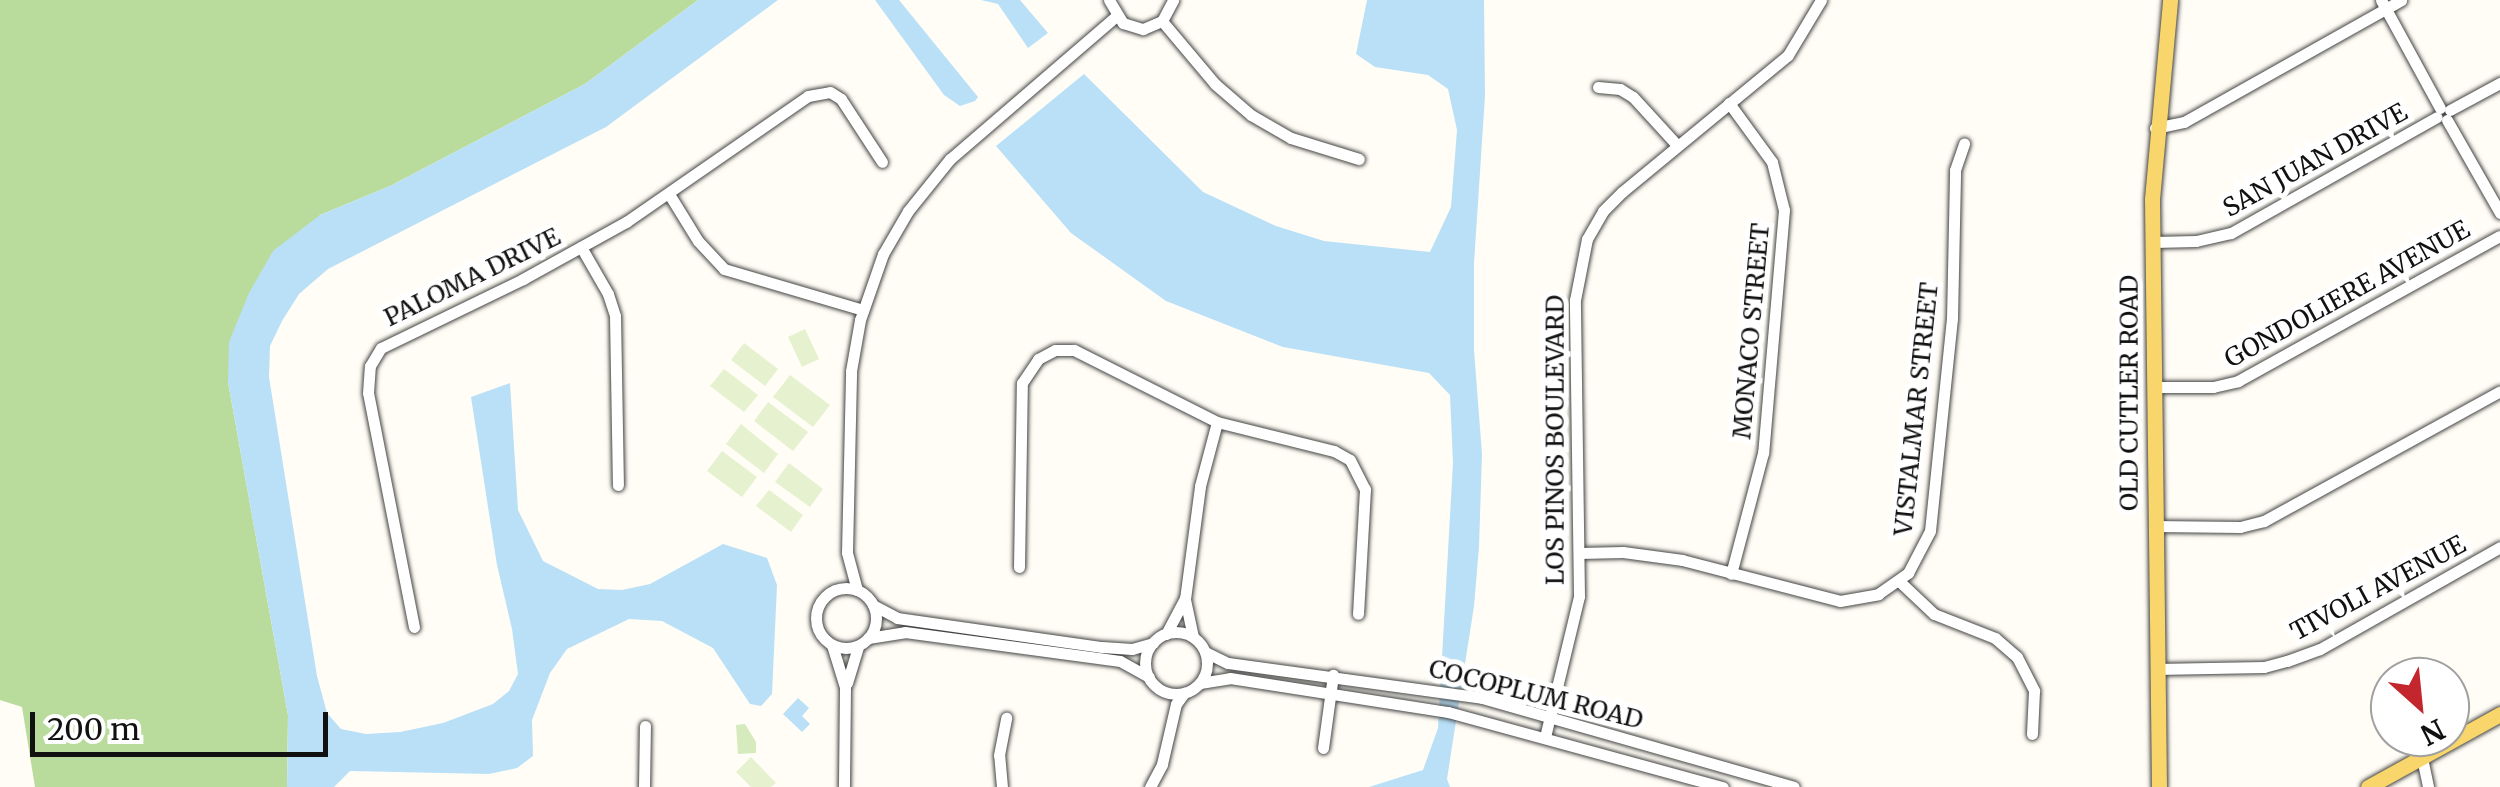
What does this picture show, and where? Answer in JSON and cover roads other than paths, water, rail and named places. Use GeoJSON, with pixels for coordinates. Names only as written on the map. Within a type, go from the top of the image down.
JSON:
{"type":"FeatureCollection","features":[{"type":"Feature","properties":{"kind":"main road","name":"OLD CUTLER ROAD"},"geometry":{"type":"LineString","coordinates":[[2160,787],[2153,242],[2155,128],[2170,0]]}},
{"type":"Feature","properties":{"kind":"main road"},"geometry":{"type":"LineString","coordinates":[[2371,787],[2500,714]]}},
{"type":"Feature","properties":{"kind":"street"},"geometry":{"type":"LineString","coordinates":[[1109,0],[1116,16],[1133,28],[1162,21]]}},
{"type":"Feature","properties":{"kind":"street"},"geometry":{"type":"LineString","coordinates":[[1162,21],[1172,0]]}},
{"type":"Feature","properties":{"kind":"street","name":"LOS PINOS BOULEVARD"},"geometry":{"type":"LineString","coordinates":[[1545,736],[1574,628],[1579,553],[1575,300],[1581,257],[1603,211],[1788,55],[1821,0]]}},
{"type":"Feature","properties":{"kind":"street"},"geometry":{"type":"LineString","coordinates":[[2155,128],[2184,122],[2383,4],[2401,0]]}},
{"type":"Feature","properties":{"kind":"street"},"geometry":{"type":"LineString","coordinates":[[2383,4],[2500,213]]}},
{"type":"Feature","properties":{"kind":"street"},"geometry":{"type":"LineString","coordinates":[[1116,16],[989,123],[932,180],[889,242],[863,310],[851,371],[847,552],[858,590],[896,618],[1132,649],[1153,643],[1166,634],[1184,600],[1203,472],[1216,422]]}},
{"type":"Feature","properties":{"kind":"street"},"geometry":{"type":"LineString","coordinates":[[1162,21],[1222,92],[1252,115],[1291,138],[1359,160]]}},
{"type":"Feature","properties":{"kind":"street","name":"SAN JUAN DRIVE"},"geometry":{"type":"LineString","coordinates":[[2153,242],[2196,241],[2231,233],[2500,83]]}},
{"type":"Feature","properties":{"kind":"street"},"geometry":{"type":"LineString","coordinates":[[1598,87],[1620,89],[1633,97],[1678,145]]}},
{"type":"Feature","properties":{"kind":"street","name":"PALOMA DRIVE"},"geometry":{"type":"LineString","coordinates":[[414,627],[368,392],[372,359],[398,336],[581,247],[669,194],[794,103],[823,92],[841,99],[882,162]]}},
{"type":"Feature","properties":{"kind":"street","name":"MONACO STREET"},"geometry":{"type":"LineString","coordinates":[[1729,104],[1772,162],[1784,210],[1763,453],[1731,574]]}},
{"type":"Feature","properties":{"kind":"street","name":"VISTALMAR STREET"},"geometry":{"type":"LineString","coordinates":[[1899,581],[1921,554],[1930,531],[1952,320],[1956,170],[1964,144]]}},
{"type":"Feature","properties":{"kind":"street"},"geometry":{"type":"LineString","coordinates":[[669,194],[719,266],[863,310]]}},
{"type":"Feature","properties":{"kind":"street","name":"GONDOLIERE AVENUE"},"geometry":{"type":"LineString","coordinates":[[2155,387],[2213,388],[2246,378],[2500,236]]}},
{"type":"Feature","properties":{"kind":"street"},"geometry":{"type":"LineString","coordinates":[[581,247],[608,294],[615,316],[618,485]]}},
{"type":"Feature","properties":{"kind":"street"},"geometry":{"type":"LineString","coordinates":[[1019,567],[1021,392],[1025,375],[1038,359],[1055,350],[1081,352],[1216,422],[1334,451],[1355,465],[1365,489],[1358,614]]}},
{"type":"Feature","properties":{"kind":"street"},"geometry":{"type":"LineString","coordinates":[[2154,526],[2240,527],[2264,521],[2500,391]]}},
{"type":"Feature","properties":{"kind":"street","name":"TIVOLI AVENUE"},"geometry":{"type":"LineString","coordinates":[[2156,669],[2264,667],[2287,661],[2320,649],[2500,548]]}},
{"type":"Feature","properties":{"kind":"street"},"geometry":{"type":"LineString","coordinates":[[844,787],[845,687],[832,645],[819,632],[816,612],[834,590],[847,552]]}},
{"type":"Feature","properties":{"kind":"street"},"geometry":{"type":"LineString","coordinates":[[1579,553],[1660,556],[1840,601],[1870,597],[1899,581],[1934,614],[1990,635],[2017,657],[2034,691],[2032,734]]}},
{"type":"Feature","properties":{"kind":"street"},"geometry":{"type":"LineString","coordinates":[[834,590],[858,590]]}},
{"type":"Feature","properties":{"kind":"street"},"geometry":{"type":"LineString","coordinates":[[1184,600],[1193,637],[1205,652],[1206,668],[1200,683]]}},
{"type":"Feature","properties":{"kind":"street"},"geometry":{"type":"LineString","coordinates":[[845,687],[863,642],[876,622],[874,605]]}},
{"type":"Feature","properties":{"kind":"street"},"geometry":{"type":"LineString","coordinates":[[832,645],[906,632],[1136,666],[1158,688],[1166,704],[1168,728],[1162,764],[1150,787]]}},
{"type":"Feature","properties":{"kind":"street"},"geometry":{"type":"LineString","coordinates":[[1166,634],[1193,637]]}},
{"type":"Feature","properties":{"kind":"street"},"geometry":{"type":"LineString","coordinates":[[1148,676],[1146,659],[1153,643]]}},
{"type":"Feature","properties":{"kind":"street","name":"COCOPLUM ROAD"},"geometry":{"type":"LineString","coordinates":[[1205,652],[1228,663],[1482,698],[1794,787]]}},
{"type":"Feature","properties":{"kind":"street"},"geometry":{"type":"LineString","coordinates":[[1323,748],[1333,675]]}},
{"type":"Feature","properties":{"kind":"street","name":"COCOPLUM ROAD"},"geometry":{"type":"LineString","coordinates":[[1184,693],[1200,683],[1230,678],[1432,709],[1545,736],[1723,787]]}},
{"type":"Feature","properties":{"kind":"street"},"geometry":{"type":"LineString","coordinates":[[1158,688],[1184,693],[1168,728]]}},
{"type":"Feature","properties":{"kind":"street"},"geometry":{"type":"LineString","coordinates":[[1002,787],[999,755],[1006,718]]}},
{"type":"Feature","properties":{"kind":"street"},"geometry":{"type":"LineString","coordinates":[[644,726],[644,787]]}},
{"type":"Feature","properties":{"kind":"street"},"geometry":{"type":"LineString","coordinates":[[2422,758],[2428,787]]}},
{"type":"Feature","properties":{"kind":"water"},"geometry":{"type":"Polygon","coordinates":[[[698,0],[778,0],[606,127],[328,269],[299,294],[282,321],[270,346],[269,377],[317,676],[327,713],[341,729],[366,734],[400,732],[443,723],[493,704],[509,691],[518,674],[471,397],[510,383],[518,510],[543,561],[598,589],[622,590],[650,584],[723,544],[767,558],[777,585],[772,694],[761,706],[750,704],[713,648],[662,621],[629,619],[567,649],[550,673],[532,720],[533,756],[517,768],[489,774],[350,771],[334,787],[287,787],[288,715],[228,382],[229,342],[249,293],[273,251],[320,215],[390,186],[585,84],[698,0]]]}},
{"type":"Feature","properties":{"kind":"water"},"geometry":{"type":"Polygon","coordinates":[[[875,0],[899,0],[978,97],[975,101],[960,106],[944,95],[875,0]]]}},
{"type":"Feature","properties":{"kind":"water"},"geometry":{"type":"Polygon","coordinates":[[[981,0],[1020,0],[1048,33],[1028,48],[998,4],[981,0]]]}},
{"type":"Feature","properties":{"kind":"water"},"geometry":{"type":"Polygon","coordinates":[[[1367,0],[1484,0],[1485,96],[1474,263],[1474,350],[1482,454],[1479,547],[1474,606],[1447,779],[1450,787],[1369,787],[1423,770],[1438,728],[1453,463],[1450,395],[1429,373],[1283,347],[1166,301],[1071,233],[996,146],[1084,74],[1203,192],[1276,226],[1324,241],[1430,252],[1451,207],[1457,130],[1448,89],[1428,75],[1375,67],[1356,54],[1367,0]]]}},
{"type":"Feature","properties":{"kind":"water"},"geometry":{"type":"Polygon","coordinates":[[[798,698],[809,708],[802,716],[810,724],[802,732],[783,714],[798,698]]]}}]}
